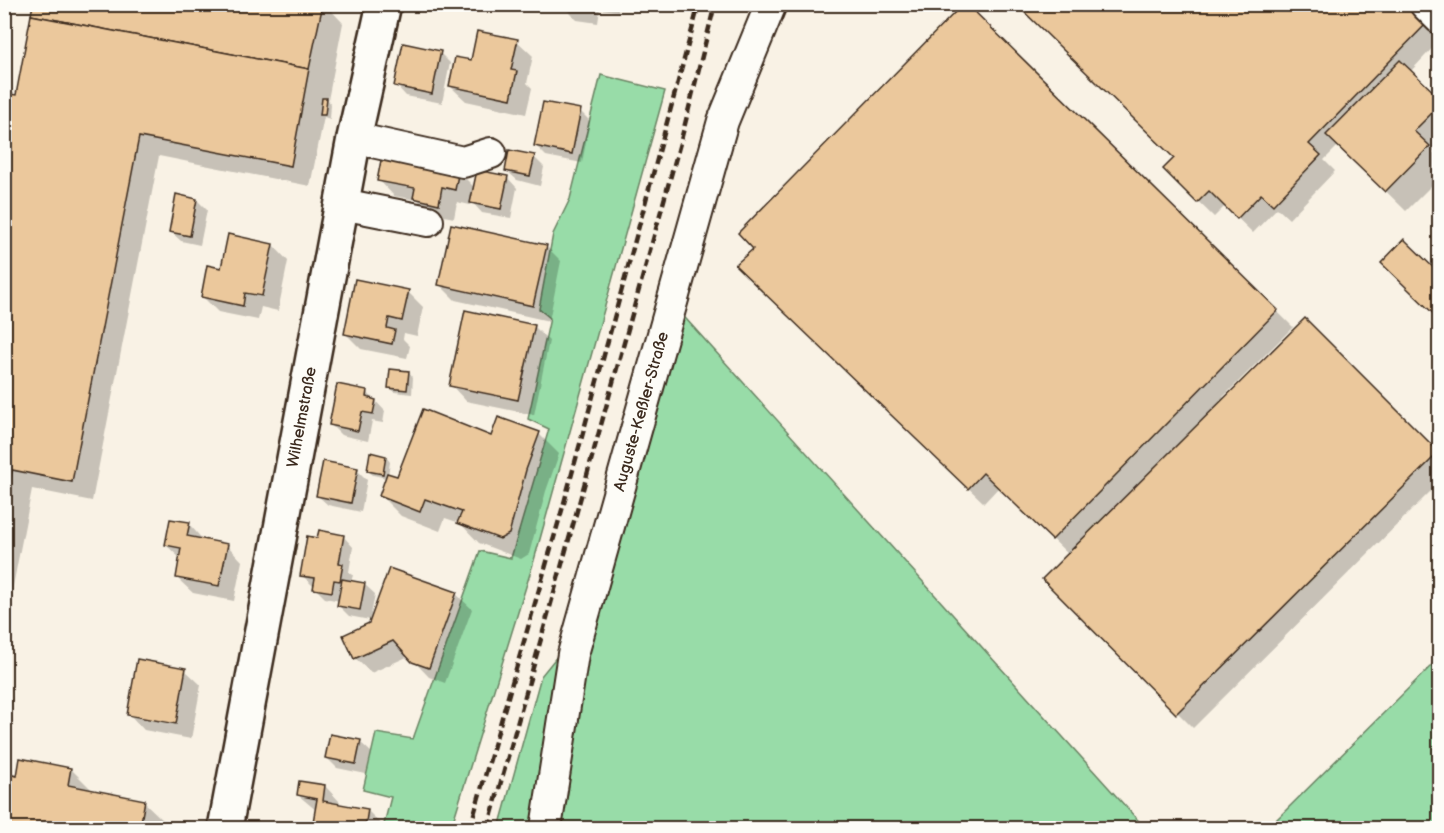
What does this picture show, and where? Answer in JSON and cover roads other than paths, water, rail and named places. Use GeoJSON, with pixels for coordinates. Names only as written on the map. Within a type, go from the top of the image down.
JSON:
{"type":"FeatureCollection","features":[{"type":"Feature","properties":{"kind":"main road","name":"Wilhelmstraße"},"geometry":{"type":"LineString","coordinates":[[225,828],[354,138],[384,4]]}},
{"type":"Feature","properties":{"kind":"street","name":"Auguste-Keßler-Straße"},"geometry":{"type":"LineString","coordinates":[[546,828],[573,654],[723,121],[771,4]]}},
{"type":"Feature","properties":{"kind":"street"},"geometry":{"type":"LineString","coordinates":[[1425,4],[1440,19]]}},
{"type":"Feature","properties":{"kind":"street"},"geometry":{"type":"LineString","coordinates":[[354,138],[463,162],[491,153]]}},
{"type":"Feature","properties":{"kind":"street"},"geometry":{"type":"LineString","coordinates":[[342,204],[428,221]]}},
{"type":"Feature","properties":{"kind":"railway"},"geometry":{"type":"LineString","coordinates":[[470,828],[564,503],[699,4]]}},
{"type":"Feature","properties":{"kind":"railway"},"geometry":{"type":"LineString","coordinates":[[488,828],[682,136],[715,4]]}}]}
